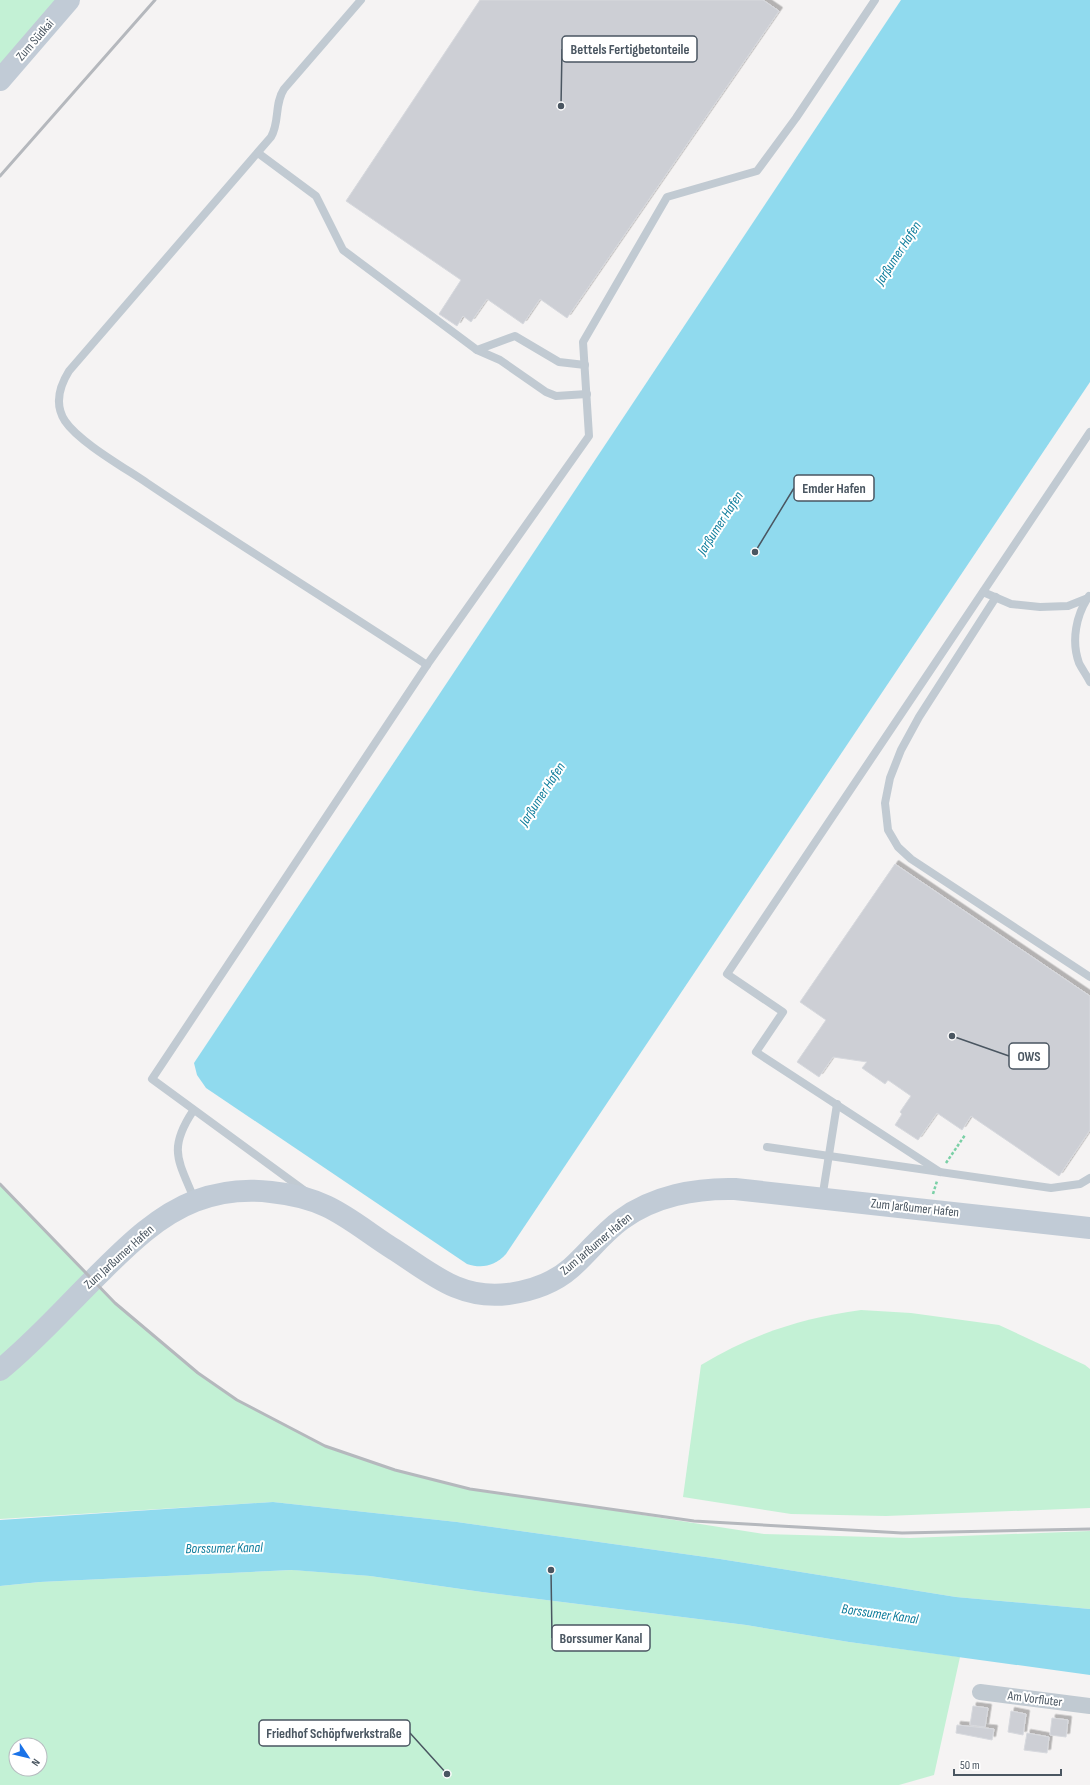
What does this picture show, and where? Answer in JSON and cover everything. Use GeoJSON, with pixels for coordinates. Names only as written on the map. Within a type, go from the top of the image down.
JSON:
{"type":"FeatureCollection","features":[{"type":"Feature","properties":{"kind":"street","name":"Zum Südkai"},"geometry":{"type":"LineString","coordinates":[[0,80],[69,0]]}},
{"type":"Feature","properties":{"kind":"street","name":"Zum Jarßumer Hafen"},"geometry":{"type":"LineString","coordinates":[[0,1370],[29,1346],[70,1302],[133,1242],[173,1212],[195,1201],[240,1191],[249,1190],[287,1194],[325,1206],[443,1283],[470,1293],[506,1295],[536,1288],[550,1281],[569,1269],[624,1218],[655,1202],[681,1194],[714,1188],[1090,1228]]}},
{"type":"Feature","properties":{"kind":"street","name":"Am Vorfluter"},"geometry":{"type":"LineString","coordinates":[[980,1692],[1090,1706]]}},
{"type":"Feature","properties":{"kind":"lane"},"geometry":{"type":"LineString","coordinates":[[361,0],[284,89],[278,103],[275,130],[271,137],[70,370],[60,389],[59,402],[60,412],[72,430],[88,443],[184,508],[427,665]]}},
{"type":"Feature","properties":{"kind":"lane"},"geometry":{"type":"LineString","coordinates":[[325,1206],[152,1079],[427,665],[589,436],[583,342],[667,197],[758,171],[796,118],[875,0]]}},
{"type":"Feature","properties":{"kind":"lane"},"geometry":{"type":"LineString","coordinates":[[258,153],[316,196],[343,250],[477,350],[500,360],[551,394],[556,396],[586,394]]}},
{"type":"Feature","properties":{"kind":"lane"},"geometry":{"type":"LineString","coordinates":[[477,350],[515,336],[559,362],[585,365]]}},
{"type":"Feature","properties":{"kind":"lane"},"geometry":{"type":"LineString","coordinates":[[940,1172],[756,1052],[783,1012],[727,974],[1090,432]]}},
{"type":"Feature","properties":{"kind":"lane"},"geometry":{"type":"LineString","coordinates":[[983,592],[1011,604],[1040,607],[1068,606],[1089,597]]}},
{"type":"Feature","properties":{"kind":"lane"},"geometry":{"type":"LineString","coordinates":[[996,597],[962,649],[901,750],[890,778],[885,803],[888,830],[898,847],[911,859],[1090,977]]}},
{"type":"Feature","properties":{"kind":"lane"},"geometry":{"type":"LineString","coordinates":[[1089,597],[1077,620],[1075,637],[1079,662],[1090,682]]}},
{"type":"Feature","properties":{"kind":"lane"},"geometry":{"type":"LineString","coordinates":[[822,1199],[837,1104]]}},
{"type":"Feature","properties":{"kind":"lane"},"geometry":{"type":"LineString","coordinates":[[194,1111],[182,1127],[177,1147],[180,1164],[195,1201]]}},
{"type":"Feature","properties":{"kind":"lane"},"geometry":{"type":"LineString","coordinates":[[767,1147],[1051,1188],[1080,1184],[1090,1178]]}},
{"type":"Feature","properties":{"kind":"green space"},"geometry":{"type":"Polygon","coordinates":[[[0,0],[59,0],[0,68],[0,0]]]}},
{"type":"Feature","properties":{"kind":"green space"},"geometry":{"type":"Polygon","coordinates":[[[0,1184],[115,1303],[198,1373],[237,1400],[325,1446],[395,1470],[470,1489],[764,1534],[910,1538],[1090,1531],[1090,1609],[956,1597],[720,1559],[457,1522],[273,1502],[0,1519],[0,1184]]]}},
{"type":"Feature","properties":{"kind":"green space"},"geometry":{"type":"Polygon","coordinates":[[[861,1310],[911,1313],[999,1325],[1085,1365],[1090,1369],[1090,1508],[886,1516],[791,1514],[683,1497],[701,1365],[739,1344],[778,1329],[839,1313],[861,1310]]]}},
{"type":"Feature","properties":{"kind":"green space"},"geometry":{"type":"Polygon","coordinates":[[[293,1570],[370,1576],[482,1592],[746,1625],[849,1642],[960,1657],[934,1775],[899,1785],[0,1785],[0,1586],[40,1582],[293,1570]]]}},
{"type":"Feature","properties":{"kind":"water","name":"Jarßumer Hafen"},"geometry":{"type":"Polygon","coordinates":[[[901,0],[1090,0],[1090,382],[506,1254],[493,1264],[478,1266],[467,1264],[206,1088],[197,1075],[194,1063],[901,0]]]}},
{"type":"Feature","properties":{"kind":"water"},"geometry":{"type":"Polygon","coordinates":[[[273,1502],[457,1522],[720,1559],[956,1597],[1090,1609],[1090,1675],[849,1642],[746,1625],[482,1592],[370,1576],[292,1570],[40,1582],[0,1586],[0,1520],[273,1502]]]}},
{"type":"Feature","properties":{"kind":"building"},"geometry":{"type":"Polygon","coordinates":[[[480,0],[763,0],[779,11],[567,318],[540,299],[523,324],[487,299],[471,322],[463,316],[457,326],[439,314],[461,280],[346,201],[480,0]]]}},
{"type":"Feature","properties":{"kind":"building"},"geometry":{"type":"Polygon","coordinates":[[[895,864],[1090,996],[1090,1130],[1059,1176],[971,1116],[962,1130],[937,1113],[918,1140],[895,1125],[902,1114],[900,1112],[911,1096],[888,1080],[885,1084],[862,1068],[867,1062],[833,1057],[819,1077],[797,1062],[826,1020],[800,1002],[895,864]]]}},
{"type":"Feature","properties":{"kind":"building"},"geometry":{"type":"Polygon","coordinates":[[[973,1706],[988,1708],[985,1727],[970,1725],[973,1706]]]}},
{"type":"Feature","properties":{"kind":"building"},"geometry":{"type":"Polygon","coordinates":[[[1011,1711],[1026,1714],[1023,1735],[1008,1732],[1011,1711]]]}},
{"type":"Feature","properties":{"kind":"building"},"geometry":{"type":"Polygon","coordinates":[[[1052,1718],[1068,1720],[1066,1737],[1050,1735],[1052,1718]]]}},
{"type":"Feature","properties":{"kind":"building"},"geometry":{"type":"Polygon","coordinates":[[[957,1725],[994,1729],[992,1740],[956,1733],[957,1725]]]}},
{"type":"Feature","properties":{"kind":"building"},"geometry":{"type":"Polygon","coordinates":[[[1027,1733],[1049,1737],[1047,1753],[1024,1750],[1027,1733]]]}},
{"type":"Feature","properties":{"kind":"railway"},"geometry":{"type":"LineString","coordinates":[[0,176],[155,0]]}},
{"type":"Feature","properties":{"kind":"railway"},"geometry":{"type":"LineString","coordinates":[[0,1184],[115,1303],[198,1373],[237,1400],[325,1446],[395,1470],[470,1489],[694,1521],[902,1533],[1090,1529]]}},
{"type":"Feature","properties":{"kind":"place","name":"Bettels Fertigbetonteile"},"geometry":{"type":"Point","coordinates":[561,106]}},
{"type":"Feature","properties":{"kind":"place","name":"Emder Hafen"},"geometry":{"type":"Point","coordinates":[755,552]}},
{"type":"Feature","properties":{"kind":"place","name":"OWS"},"geometry":{"type":"Point","coordinates":[952,1036]}},
{"type":"Feature","properties":{"kind":"place","name":"Borssumer Kanal"},"geometry":{"type":"Point","coordinates":[551,1570]}},
{"type":"Feature","properties":{"kind":"place","name":"Friedhof Schöpfwerkstraße"},"geometry":{"type":"Point","coordinates":[447,1774]}}]}
